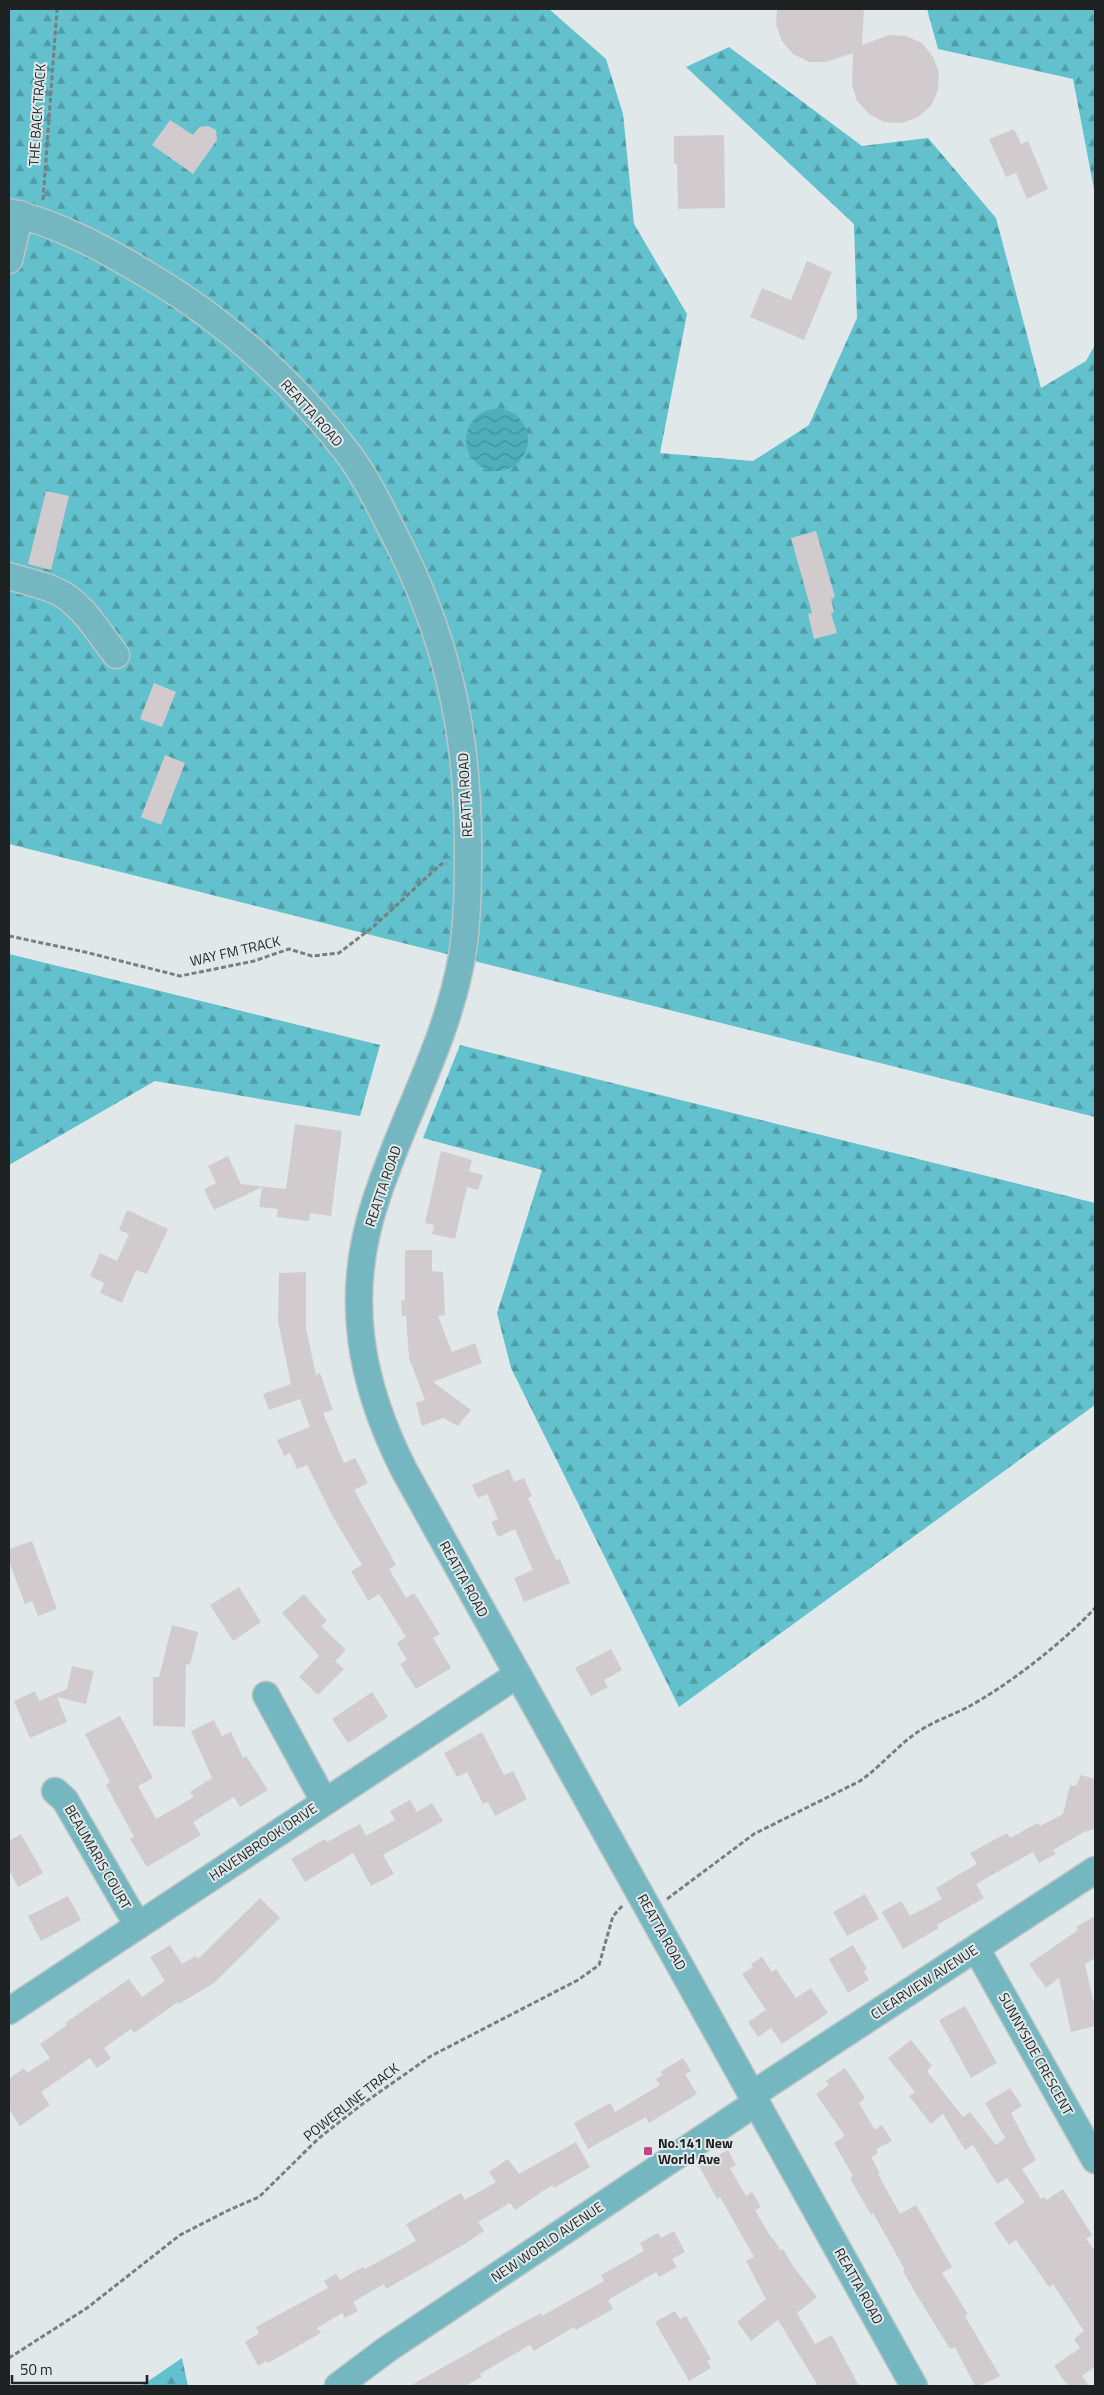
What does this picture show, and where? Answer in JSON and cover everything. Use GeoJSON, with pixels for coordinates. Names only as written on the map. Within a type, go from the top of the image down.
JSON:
{"type":"FeatureCollection","features":[{"type":"Feature","properties":{"kind":"street"},"geometry":{"type":"LineString","coordinates":[[9,260],[23,216]]}},
{"type":"Feature","properties":{"kind":"street","name":"REATTA ROAD"},"geometry":{"type":"LineString","coordinates":[[23,216],[75,236],[126,261],[175,291],[225,327],[295,393],[352,458],[415,574],[440,640],[457,711],[466,774],[468,864],[462,955],[451,1000],[433,1057],[375,1202],[362,1252],[358,1303],[362,1352],[372,1395],[386,1435],[517,1675],[755,2098],[914,2386]]}},
{"type":"Feature","properties":{"kind":"street"},"geometry":{"type":"LineString","coordinates":[[9,576],[55,590],[73,602],[116,655]]}},
{"type":"Feature","properties":{"kind":"street","name":"HAVENBROOK DRIVE"},"geometry":{"type":"LineString","coordinates":[[9,2011],[517,1675]]}},
{"type":"Feature","properties":{"kind":"street"},"geometry":{"type":"LineString","coordinates":[[266,1696],[324,1801]]}},
{"type":"Feature","properties":{"kind":"street","name":"BEAUMARIS COURT"},"geometry":{"type":"LineString","coordinates":[[55,1791],[65,1800],[138,1926]]}},
{"type":"Feature","properties":{"kind":"street","name":"CLEARVIEW AVENUE"},"geometry":{"type":"LineString","coordinates":[[755,2098],[1095,1870]]}},
{"type":"Feature","properties":{"kind":"street","name":"SUNNYSIDE CRESCENT"},"geometry":{"type":"LineString","coordinates":[[976,1948],[1095,2160]]}},
{"type":"Feature","properties":{"kind":"street","name":"NEW WORLD AVENUE"},"geometry":{"type":"LineString","coordinates":[[338,2386],[386,2350],[755,2098]]}},
{"type":"Feature","properties":{"kind":"path","name":"THE BACK TRACK"},"geometry":{"type":"LineString","coordinates":[[23,216],[57,9]]}},
{"type":"Feature","properties":{"kind":"path","name":"WAY FM TRACK"},"geometry":{"type":"LineString","coordinates":[[9,936],[85,952],[180,976],[254,961],[289,949],[312,956],[339,953],[373,928],[441,864],[468,864]]}},
{"type":"Feature","properties":{"kind":"path","name":"POWERLINE TRACK"},"geometry":{"type":"LineString","coordinates":[[9,2358],[87,2308],[180,2235],[259,2197],[319,2138],[361,2105],[431,2056],[578,1980],[599,1964],[613,1916],[624,1905],[646,1904],[754,1834],[860,1781],[913,1735],[966,1708],[992,1692],[1056,1644],[1095,1608]]}},
{"type":"Feature","properties":{"kind":"green space"},"geometry":{"type":"Polygon","coordinates":[[[9,9],[549,9],[606,59],[623,114],[634,224],[687,314],[660,453],[753,461],[809,425],[857,318],[854,224],[686,67],[729,47],[862,146],[928,138],[996,218],[1041,388],[1086,361],[1095,345],[1095,1117],[9,844],[9,9]]]}},
{"type":"Feature","properties":{"kind":"green space"},"geometry":{"type":"Polygon","coordinates":[[[927,9],[1095,9],[1095,194],[1073,79],[938,49],[927,9]]]}},
{"type":"Feature","properties":{"kind":"green space"},"geometry":{"type":"Polygon","coordinates":[[[9,954],[380,1045],[360,1116],[155,1081],[9,1165],[9,954]]]}},
{"type":"Feature","properties":{"kind":"green space"},"geometry":{"type":"Polygon","coordinates":[[[460,1045],[1095,1203],[1095,1405],[679,1707],[511,1368],[497,1313],[542,1170],[423,1138],[460,1045]]]}},
{"type":"Feature","properties":{"kind":"green space"},"geometry":{"type":"Polygon","coordinates":[[[182,2358],[188,2386],[141,2386],[182,2358]]]}},
{"type":"Feature","properties":{"kind":"water"},"geometry":{"type":"Polygon","coordinates":[[[497,409],[509,411],[519,418],[526,428],[528,440],[526,452],[519,462],[509,469],[497,471],[485,469],[475,462],[468,452],[466,440],[468,428],[475,418],[485,411],[497,409]]]}},
{"type":"Feature","properties":{"kind":"building"},"geometry":{"type":"Polygon","coordinates":[[[777,9],[864,9],[862,45],[889,35],[906,36],[922,43],[933,57],[939,73],[938,90],[931,106],[918,117],[902,123],[884,122],[869,114],[857,101],[852,85],[853,53],[826,62],[809,62],[793,54],[782,41],[776,25],[777,9]]]}},
{"type":"Feature","properties":{"kind":"building"},"geometry":{"type":"Polygon","coordinates":[[[170,120],[193,135],[199,127],[208,126],[216,130],[217,140],[193,174],[152,145],[170,120]]]}},
{"type":"Feature","properties":{"kind":"building"},"geometry":{"type":"Polygon","coordinates":[[[1014,129],[1021,144],[1028,141],[1048,189],[1027,199],[1016,173],[1006,177],[989,139],[1014,129]]]}},
{"type":"Feature","properties":{"kind":"building"},"geometry":{"type":"Polygon","coordinates":[[[724,135],[725,208],[678,209],[677,164],[674,164],[674,136],[724,135]]]}},
{"type":"Feature","properties":{"kind":"building"},"geometry":{"type":"Polygon","coordinates":[[[807,261],[832,272],[804,340],[750,317],[762,288],[791,300],[807,261]]]}},
{"type":"Feature","properties":{"kind":"building"},"geometry":{"type":"Polygon","coordinates":[[[46,491],[69,496],[51,570],[28,564],[46,491]]]}},
{"type":"Feature","properties":{"kind":"building"},"geometry":{"type":"Polygon","coordinates":[[[816,531],[835,597],[831,599],[834,612],[831,613],[837,633],[814,639],[808,614],[812,613],[791,538],[816,531]]]}},
{"type":"Feature","properties":{"kind":"building"},"geometry":{"type":"Polygon","coordinates":[[[154,683],[176,692],[162,727],[140,719],[154,683]]]}},
{"type":"Feature","properties":{"kind":"building"},"geometry":{"type":"Polygon","coordinates":[[[165,755],[185,763],[161,825],[141,817],[165,755]]]}},
{"type":"Feature","properties":{"kind":"building"},"geometry":{"type":"Polygon","coordinates":[[[295,1124],[342,1131],[331,1216],[310,1213],[309,1221],[277,1217],[278,1209],[259,1207],[262,1187],[214,1210],[204,1189],[216,1183],[208,1166],[228,1156],[241,1184],[286,1189],[295,1124]]]}},
{"type":"Feature","properties":{"kind":"building"},"geometry":{"type":"Polygon","coordinates":[[[441,1151],[472,1160],[469,1171],[483,1175],[478,1190],[467,1187],[455,1239],[432,1234],[434,1225],[425,1223],[441,1151]]]}},
{"type":"Feature","properties":{"kind":"building"},"geometry":{"type":"Polygon","coordinates":[[[127,1210],[168,1229],[147,1274],[136,1270],[122,1303],[100,1293],[104,1283],[90,1276],[100,1253],[117,1261],[129,1234],[119,1230],[127,1210]]]}},
{"type":"Feature","properties":{"kind":"building"},"geometry":{"type":"Polygon","coordinates":[[[405,1250],[432,1250],[432,1271],[443,1272],[445,1315],[438,1316],[452,1352],[475,1343],[482,1363],[433,1382],[471,1410],[458,1426],[443,1418],[422,1426],[416,1403],[425,1400],[409,1358],[406,1316],[402,1316],[401,1301],[405,1300],[405,1250]]]}},
{"type":"Feature","properties":{"kind":"building"},"geometry":{"type":"Polygon","coordinates":[[[306,1272],[306,1328],[316,1375],[320,1373],[333,1410],[323,1413],[344,1463],[355,1458],[368,1483],[354,1490],[396,1565],[389,1569],[406,1598],[414,1593],[440,1634],[433,1638],[451,1668],[416,1689],[400,1664],[407,1660],[397,1643],[406,1637],[379,1594],[368,1601],[351,1571],[362,1565],[333,1517],[307,1465],[297,1469],[290,1453],[284,1456],[277,1440],[310,1427],[300,1399],[269,1410],[263,1394],[291,1384],[278,1321],[279,1273],[306,1272]]]}},
{"type":"Feature","properties":{"kind":"building"},"geometry":{"type":"Polygon","coordinates":[[[509,1469],[514,1482],[524,1478],[532,1496],[528,1498],[556,1560],[560,1559],[570,1583],[524,1602],[514,1578],[533,1570],[515,1529],[498,1537],[491,1522],[498,1519],[487,1494],[478,1498],[472,1485],[509,1469]]]}},
{"type":"Feature","properties":{"kind":"building"},"geometry":{"type":"Polygon","coordinates":[[[32,1541],[57,1609],[38,1616],[32,1601],[25,1604],[9,1561],[9,1549],[32,1541]]]}},
{"type":"Feature","properties":{"kind":"building"},"geometry":{"type":"Polygon","coordinates":[[[239,1587],[261,1622],[233,1641],[210,1605],[239,1587]]]}},
{"type":"Feature","properties":{"kind":"building"},"geometry":{"type":"Polygon","coordinates":[[[304,1594],[327,1621],[321,1626],[346,1650],[335,1661],[344,1669],[318,1695],[299,1677],[319,1656],[282,1613],[304,1594]]]}},
{"type":"Feature","properties":{"kind":"building"},"geometry":{"type":"Polygon","coordinates":[[[172,1625],[198,1632],[190,1665],[186,1664],[185,1727],[153,1726],[153,1677],[159,1677],[172,1625]]]}},
{"type":"Feature","properties":{"kind":"building"},"geometry":{"type":"Polygon","coordinates":[[[611,1649],[622,1670],[604,1680],[608,1687],[591,1696],[575,1668],[611,1649]]]}},
{"type":"Feature","properties":{"kind":"building"},"geometry":{"type":"Polygon","coordinates":[[[72,1666],[94,1671],[86,1704],[57,1697],[67,1722],[30,1738],[14,1701],[35,1691],[39,1701],[67,1689],[72,1666]]]}},
{"type":"Feature","properties":{"kind":"building"},"geometry":{"type":"Polygon","coordinates":[[[372,1692],[388,1717],[348,1743],[332,1719],[372,1692]]]}},
{"type":"Feature","properties":{"kind":"building"},"geometry":{"type":"Polygon","coordinates":[[[120,1716],[153,1778],[138,1786],[156,1819],[194,1797],[190,1792],[212,1778],[191,1731],[214,1720],[222,1736],[231,1732],[243,1758],[246,1756],[268,1790],[240,1807],[234,1797],[193,1822],[201,1835],[147,1867],[130,1839],[134,1837],[106,1785],[110,1782],[85,1734],[120,1716]]]}},
{"type":"Feature","properties":{"kind":"building"},"geometry":{"type":"Polygon","coordinates":[[[482,1732],[504,1775],[513,1771],[527,1799],[495,1816],[488,1802],[483,1804],[467,1772],[457,1777],[444,1753],[482,1732]]]}},
{"type":"Feature","properties":{"kind":"building"},"geometry":{"type":"Polygon","coordinates":[[[1081,1775],[1095,1779],[1095,1829],[1084,1832],[1053,1850],[1056,1854],[1039,1863],[1033,1852],[976,1884],[984,1898],[937,1925],[939,1928],[903,1949],[882,1912],[901,1901],[910,1916],[942,1899],[936,1888],[977,1864],[970,1853],[1007,1833],[1010,1838],[1038,1823],[1040,1826],[1063,1814],[1070,1785],[1076,1786],[1081,1775]]]}},
{"type":"Feature","properties":{"kind":"building"},"geometry":{"type":"Polygon","coordinates":[[[410,1800],[417,1812],[432,1803],[443,1821],[383,1855],[394,1874],[371,1886],[353,1853],[305,1882],[291,1859],[325,1839],[327,1842],[360,1824],[366,1836],[395,1820],[390,1811],[410,1800]]]}},
{"type":"Feature","properties":{"kind":"building"},"geometry":{"type":"Polygon","coordinates":[[[21,1834],[43,1873],[18,1887],[9,1870],[9,1841],[21,1834]]]}},
{"type":"Feature","properties":{"kind":"building"},"geometry":{"type":"Polygon","coordinates":[[[865,1894],[879,1919],[847,1936],[833,1912],[865,1894]]]}},
{"type":"Feature","properties":{"kind":"building"},"geometry":{"type":"Polygon","coordinates":[[[68,1896],[81,1920],[41,1941],[28,1916],[68,1896]]]}},
{"type":"Feature","properties":{"kind":"building"},"geometry":{"type":"Polygon","coordinates":[[[260,1898],[280,1918],[214,1983],[179,2004],[178,2002],[134,2033],[131,2029],[104,2048],[111,2058],[97,2068],[90,2058],[41,2092],[50,2105],[20,2126],[9,2109],[9,2079],[24,2068],[27,2073],[50,2058],[40,2044],[67,2025],[65,2023],[129,1979],[142,1997],[165,1981],[150,1957],[170,1945],[182,1964],[196,1956],[198,1959],[260,1898]]]}},
{"type":"Feature","properties":{"kind":"building"},"geometry":{"type":"Polygon","coordinates":[[[1095,1916],[1095,1958],[1085,1964],[1095,2008],[1095,2026],[1071,2032],[1059,1978],[1046,1988],[1029,1964],[1078,1930],[1076,1927],[1095,1916]]]}},
{"type":"Feature","properties":{"kind":"building"},"geometry":{"type":"Polygon","coordinates":[[[853,1945],[867,1969],[864,1971],[869,1980],[848,1993],[829,1959],[853,1945]]]}},
{"type":"Feature","properties":{"kind":"building"},"geometry":{"type":"Polygon","coordinates":[[[762,1957],[772,1972],[776,1969],[796,1998],[811,1988],[828,2013],[782,2044],[771,2028],[758,2037],[748,2022],[766,2010],[742,1974],[753,1967],[751,1964],[762,1957]]]}},
{"type":"Feature","properties":{"kind":"building"},"geometry":{"type":"Polygon","coordinates":[[[965,2006],[997,2063],[971,2078],[939,2020],[965,2006]]]}},
{"type":"Feature","properties":{"kind":"building"},"geometry":{"type":"Polygon","coordinates":[[[911,2040],[932,2066],[927,2071],[963,2117],[970,2112],[996,2145],[1005,2138],[985,2103],[1010,2088],[1022,2106],[1011,2113],[1036,2160],[1022,2169],[1041,2199],[1044,2197],[1047,2200],[1063,2189],[1092,2235],[1086,2239],[1095,2251],[1095,2370],[1093,2368],[1082,2376],[1089,2386],[1068,2386],[1054,2366],[1080,2348],[1074,2339],[1084,2331],[1053,2284],[1049,2287],[1016,2240],[1009,2245],[994,2223],[1025,2202],[1007,2178],[997,2184],[973,2145],[965,2150],[943,2114],[931,2124],[909,2096],[915,2092],[888,2058],[911,2040]]]}},
{"type":"Feature","properties":{"kind":"building"},"geometry":{"type":"Polygon","coordinates":[[[683,2058],[691,2071],[685,2074],[697,2094],[649,2123],[646,2117],[588,2149],[574,2123],[610,2103],[615,2112],[660,2085],[656,2079],[663,2075],[660,2072],[683,2058]]]}},
{"type":"Feature","properties":{"kind":"building"},"geometry":{"type":"Polygon","coordinates":[[[845,2068],[865,2098],[859,2103],[875,2130],[882,2125],[892,2141],[876,2149],[878,2153],[871,2157],[880,2173],[878,2174],[900,2214],[916,2205],[952,2267],[942,2273],[968,2314],[965,2316],[1000,2376],[979,2386],[975,2386],[955,2347],[950,2349],[916,2294],[903,2271],[905,2270],[873,2213],[871,2215],[850,2178],[853,2176],[834,2143],[845,2136],[816,2094],[829,2085],[826,2081],[845,2068]]]}},
{"type":"Feature","properties":{"kind":"building"},"geometry":{"type":"Polygon","coordinates":[[[576,2142],[590,2167],[554,2188],[552,2185],[515,2210],[510,2203],[478,2222],[484,2231],[463,2245],[386,2289],[384,2284],[353,2302],[358,2311],[345,2318],[342,2313],[317,2328],[321,2333],[268,2363],[266,2361],[258,2366],[245,2342],[259,2333],[256,2327],[328,2288],[324,2281],[336,2274],[340,2280],[363,2267],[365,2269],[416,2241],[406,2224],[461,2193],[465,2200],[496,2182],[489,2172],[508,2159],[519,2174],[576,2142]]]}},
{"type":"Feature","properties":{"kind":"building"},"geometry":{"type":"Polygon","coordinates":[[[728,2150],[736,2165],[730,2168],[746,2196],[752,2192],[761,2207],[755,2210],[772,2239],[780,2250],[783,2249],[793,2266],[817,2297],[797,2313],[815,2344],[832,2335],[859,2386],[818,2386],[778,2320],[751,2341],[737,2322],[766,2299],[746,2261],[754,2257],[720,2197],[717,2199],[699,2166],[728,2150]]]}},
{"type":"Feature","properties":{"kind":"building"},"geometry":{"type":"Polygon","coordinates":[[[674,2231],[685,2252],[672,2259],[677,2267],[659,2277],[656,2272],[608,2300],[613,2309],[576,2330],[574,2327],[534,2351],[530,2345],[480,2374],[482,2377],[465,2386],[410,2386],[511,2329],[541,2313],[542,2316],[604,2281],[601,2275],[644,2251],[640,2243],[658,2233],[661,2238],[674,2231]]]}},
{"type":"Feature","properties":{"kind":"building"},"geometry":{"type":"Polygon","coordinates":[[[675,2311],[680,2319],[686,2316],[711,2359],[707,2361],[711,2368],[689,2381],[655,2322],[675,2311]]]}},
{"type":"Feature","properties":{"kind":"place","name":"No.141 New World Ave"},"geometry":{"type":"Point","coordinates":[648,2151]}}]}
